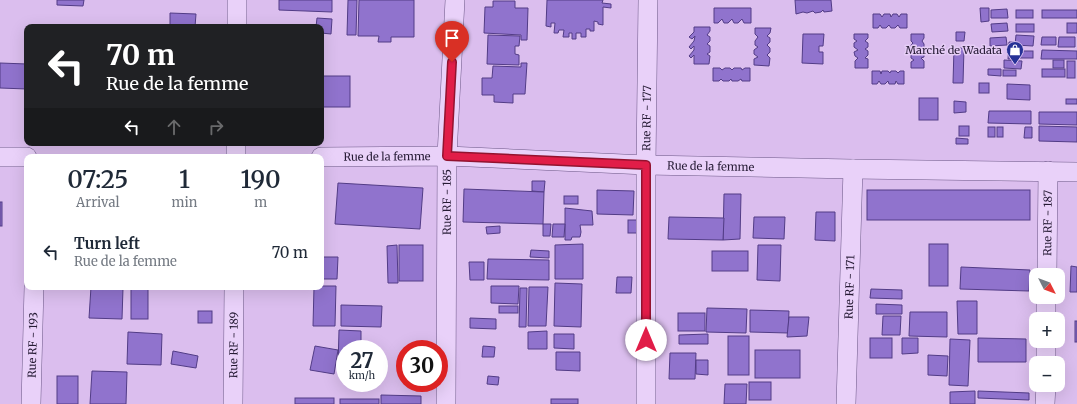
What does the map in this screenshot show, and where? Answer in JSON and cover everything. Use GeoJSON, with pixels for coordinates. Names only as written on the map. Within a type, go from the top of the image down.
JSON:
{"type":"FeatureCollection","features":[{"type":"Feature","properties":{"kind":"street"},"geometry":{"type":"LineString","coordinates":[[237,24],[238,0]]}},
{"type":"Feature","properties":{"kind":"street","name":"Rue RF - 185"},"geometry":{"type":"LineString","coordinates":[[446,404],[447,156],[455,0]]}},
{"type":"Feature","properties":{"kind":"street","name":"Rue RF - 177"},"geometry":{"type":"LineString","coordinates":[[646,404],[648,0]]}},
{"type":"Feature","properties":{"kind":"street","name":"Rue de la femme"},"geometry":{"type":"LineString","coordinates":[[324,157],[447,156],[646,165],[1077,172]]}},
{"type":"Feature","properties":{"kind":"street"},"geometry":{"type":"LineString","coordinates":[[0,157],[24,158]]}},
{"type":"Feature","properties":{"kind":"street","name":"Rue RF - 171"},"geometry":{"type":"LineString","coordinates":[[846,404],[853,169]]}},
{"type":"Feature","properties":{"kind":"street","name":"Rue RF - 187"},"geometry":{"type":"LineString","coordinates":[[1047,268],[1048,171]]}},
{"type":"Feature","properties":{"kind":"street","name":"Rue RF - 193"},"geometry":{"type":"LineString","coordinates":[[31,404],[34,290]]}},
{"type":"Feature","properties":{"kind":"street","name":"Rue RF - 189"},"geometry":{"type":"LineString","coordinates":[[233,404],[234,290]]}},
{"type":"Feature","properties":{"kind":"street"},"geometry":{"type":"LineString","coordinates":[[1046,392],[1046,404]]}},
{"type":"Feature","properties":{"kind":"building"},"geometry":{"type":"Polygon","coordinates":[[[57,0],[84,0],[83,6],[57,5],[57,0]]]}},
{"type":"Feature","properties":{"kind":"building"},"geometry":{"type":"Polygon","coordinates":[[[279,0],[332,0],[332,12],[279,10],[279,0]]]}},
{"type":"Feature","properties":{"kind":"building"},"geometry":{"type":"Polygon","coordinates":[[[348,0],[357,0],[356,35],[347,35],[348,0]]]}},
{"type":"Feature","properties":{"kind":"building"},"geometry":{"type":"Polygon","coordinates":[[[359,0],[414,0],[414,37],[391,37],[391,42],[378,42],[379,36],[358,36],[359,0]]]}},
{"type":"Feature","properties":{"kind":"building"},"geometry":{"type":"Polygon","coordinates":[[[547,0],[603,0],[602,3],[611,4],[611,8],[603,7],[603,25],[594,21],[594,31],[586,29],[586,37],[581,37],[581,33],[576,33],[576,39],[572,39],[572,33],[569,33],[569,37],[563,37],[564,30],[559,30],[558,33],[554,33],[555,23],[551,23],[551,27],[546,26],[547,0]]]}},
{"type":"Feature","properties":{"kind":"building"},"geometry":{"type":"Polygon","coordinates":[[[795,0],[831,0],[832,11],[824,12],[823,10],[815,13],[813,11],[796,14],[795,0]]]}},
{"type":"Feature","properties":{"kind":"building"},"geometry":{"type":"Polygon","coordinates":[[[493,1],[515,1],[515,8],[528,8],[527,40],[521,40],[521,35],[484,33],[485,7],[493,7],[493,1]]]}},
{"type":"Feature","properties":{"kind":"building"},"geometry":{"type":"Polygon","coordinates":[[[714,8],[751,8],[751,23],[744,23],[742,19],[738,23],[734,23],[732,19],[728,23],[724,23],[722,19],[718,23],[714,23],[714,8]]]}},
{"type":"Feature","properties":{"kind":"building"},"geometry":{"type":"Polygon","coordinates":[[[980,8],[989,8],[989,21],[981,22],[980,8]]]}},
{"type":"Feature","properties":{"kind":"building"},"geometry":{"type":"Polygon","coordinates":[[[1007,9],[1008,18],[991,18],[991,10],[1007,9]]]}},
{"type":"Feature","properties":{"kind":"building"},"geometry":{"type":"Polygon","coordinates":[[[1016,10],[1033,10],[1033,18],[1016,18],[1016,10]]]}},
{"type":"Feature","properties":{"kind":"building"},"geometry":{"type":"Polygon","coordinates":[[[1042,10],[1077,10],[1077,18],[1042,18],[1042,10]]]}},
{"type":"Feature","properties":{"kind":"building"},"geometry":{"type":"Polygon","coordinates":[[[170,13],[196,14],[195,24],[170,24],[170,13]]]}},
{"type":"Feature","properties":{"kind":"building"},"geometry":{"type":"Polygon","coordinates":[[[873,14],[880,14],[882,17],[884,14],[890,14],[891,17],[893,14],[897,14],[899,17],[901,14],[907,14],[907,28],[900,28],[898,25],[895,28],[891,28],[889,25],[886,28],[882,28],[880,25],[878,28],[873,28],[873,14]]]}},
{"type":"Feature","properties":{"kind":"building"},"geometry":{"type":"Polygon","coordinates":[[[317,18],[332,19],[331,34],[324,33],[324,24],[316,24],[317,18]]]}},
{"type":"Feature","properties":{"kind":"building"},"geometry":{"type":"Polygon","coordinates":[[[1007,23],[1008,31],[992,32],[991,24],[1007,23]]]}},
{"type":"Feature","properties":{"kind":"building"},"geometry":{"type":"Polygon","coordinates":[[[1067,23],[1077,23],[1077,33],[1067,33],[1067,23]]]}},
{"type":"Feature","properties":{"kind":"building"},"geometry":{"type":"Polygon","coordinates":[[[1016,24],[1034,24],[1034,32],[1016,32],[1016,24]]]}},
{"type":"Feature","properties":{"kind":"building"},"geometry":{"type":"Polygon","coordinates":[[[694,27],[710,27],[710,31],[707,35],[710,37],[710,41],[707,44],[710,46],[710,52],[707,54],[710,56],[709,64],[694,64],[694,55],[691,58],[689,56],[694,50],[694,46],[691,49],[689,47],[694,41],[695,36],[692,39],[689,37],[694,32],[694,27]]]}},
{"type":"Feature","properties":{"kind":"building"},"geometry":{"type":"Polygon","coordinates":[[[755,28],[771,28],[770,33],[767,36],[770,38],[770,42],[767,45],[770,48],[770,52],[767,55],[770,58],[769,66],[754,65],[754,59],[758,57],[754,54],[754,50],[758,47],[755,45],[755,41],[758,37],[755,34],[755,28]]]}},
{"type":"Feature","properties":{"kind":"building"},"geometry":{"type":"Polygon","coordinates":[[[956,32],[965,32],[964,41],[956,41],[956,32]]]}},
{"type":"Feature","properties":{"kind":"building"},"geometry":{"type":"Polygon","coordinates":[[[803,34],[824,34],[823,46],[819,46],[819,52],[823,52],[823,64],[802,63],[803,34]]]}},
{"type":"Feature","properties":{"kind":"building"},"geometry":{"type":"Polygon","coordinates":[[[854,34],[868,34],[868,38],[865,41],[868,43],[868,47],[865,49],[868,51],[868,55],[865,58],[868,59],[868,68],[855,68],[855,61],[858,58],[855,56],[854,52],[858,50],[854,47],[854,43],[857,41],[854,39],[854,34]]]}},
{"type":"Feature","properties":{"kind":"building"},"geometry":{"type":"Polygon","coordinates":[[[911,34],[924,34],[922,41],[924,48],[921,50],[924,52],[924,57],[921,58],[924,61],[924,68],[911,68],[911,62],[914,60],[911,58],[911,53],[914,51],[911,50],[911,45],[913,43],[911,41],[911,34]]]}},
{"type":"Feature","properties":{"kind":"building"},"geometry":{"type":"Polygon","coordinates":[[[488,35],[520,36],[519,46],[515,46],[515,54],[519,55],[519,65],[487,64],[488,35]]]}},
{"type":"Feature","properties":{"kind":"building"},"geometry":{"type":"Polygon","coordinates":[[[1016,35],[1034,36],[1033,46],[1015,45],[1016,35]]]}},
{"type":"Feature","properties":{"kind":"building"},"geometry":{"type":"Polygon","coordinates":[[[1006,37],[1007,45],[990,46],[990,38],[1006,37]]]}},
{"type":"Feature","properties":{"kind":"building"},"geometry":{"type":"Polygon","coordinates":[[[1042,37],[1056,37],[1056,45],[1041,45],[1042,37]]]}},
{"type":"Feature","properties":{"kind":"building"},"geometry":{"type":"Polygon","coordinates":[[[1059,37],[1075,37],[1075,47],[1058,47],[1059,37]]]}},
{"type":"Feature","properties":{"kind":"building"},"geometry":{"type":"Polygon","coordinates":[[[1009,42],[1014,42],[1013,59],[1008,59],[1009,42]]]}},
{"type":"Feature","properties":{"kind":"building"},"geometry":{"type":"Polygon","coordinates":[[[954,48],[964,48],[963,83],[953,83],[954,48]]]}},
{"type":"Feature","properties":{"kind":"building"},"geometry":{"type":"Polygon","coordinates":[[[1042,50],[1077,51],[1077,59],[1041,59],[1042,50]]]}},
{"type":"Feature","properties":{"kind":"building"},"geometry":{"type":"Polygon","coordinates":[[[1015,51],[1033,51],[1033,58],[1015,58],[1015,51]]]}},
{"type":"Feature","properties":{"kind":"building"},"geometry":{"type":"Polygon","coordinates":[[[1004,60],[1022,61],[1021,69],[1004,68],[1004,60]]]}},
{"type":"Feature","properties":{"kind":"building"},"geometry":{"type":"Polygon","coordinates":[[[1053,60],[1064,60],[1064,68],[1053,68],[1053,60]]]}},
{"type":"Feature","properties":{"kind":"building"},"geometry":{"type":"Polygon","coordinates":[[[1067,61],[1075,61],[1075,78],[1067,78],[1067,61]]]}},
{"type":"Feature","properties":{"kind":"building"},"geometry":{"type":"Polygon","coordinates":[[[0,63],[24,64],[24,89],[0,88],[0,63]]]}},
{"type":"Feature","properties":{"kind":"building"},"geometry":{"type":"Polygon","coordinates":[[[521,63],[527,63],[525,94],[513,94],[513,103],[494,102],[494,95],[482,95],[482,78],[492,78],[493,66],[521,67],[521,63]]]}},
{"type":"Feature","properties":{"kind":"building"},"geometry":{"type":"Polygon","coordinates":[[[713,68],[720,68],[722,70],[725,68],[730,68],[732,70],[734,68],[741,68],[742,70],[745,68],[750,68],[750,81],[742,81],[741,79],[738,81],[732,81],[731,79],[729,81],[723,81],[721,79],[719,81],[713,81],[713,68]]]}},
{"type":"Feature","properties":{"kind":"building"},"geometry":{"type":"Polygon","coordinates":[[[988,69],[1001,69],[1001,76],[988,75],[988,69]]]}},
{"type":"Feature","properties":{"kind":"building"},"geometry":{"type":"Polygon","coordinates":[[[1042,69],[1065,69],[1065,77],[1042,77],[1042,69]]]}},
{"type":"Feature","properties":{"kind":"building"},"geometry":{"type":"Polygon","coordinates":[[[1003,70],[1016,70],[1016,76],[1003,76],[1003,70]]]}},
{"type":"Feature","properties":{"kind":"building"},"geometry":{"type":"Polygon","coordinates":[[[872,71],[880,71],[881,74],[882,71],[888,71],[890,73],[891,71],[896,71],[898,73],[900,71],[904,71],[904,84],[898,84],[896,81],[895,84],[889,84],[888,81],[885,84],[881,84],[879,81],[877,84],[872,84],[872,71]]]}},
{"type":"Feature","properties":{"kind":"building"},"geometry":{"type":"Polygon","coordinates":[[[324,76],[350,76],[350,107],[324,107],[324,76]]]}},
{"type":"Feature","properties":{"kind":"building"},"geometry":{"type":"Polygon","coordinates":[[[979,83],[989,83],[989,93],[979,93],[979,83]]]}},
{"type":"Feature","properties":{"kind":"building"},"geometry":{"type":"Polygon","coordinates":[[[1007,84],[1030,85],[1030,100],[1007,99],[1007,84]]]}},
{"type":"Feature","properties":{"kind":"building"},"geometry":{"type":"Polygon","coordinates":[[[919,98],[938,98],[938,120],[919,120],[919,98]]]}},
{"type":"Feature","properties":{"kind":"building"},"geometry":{"type":"Polygon","coordinates":[[[1066,99],[1077,99],[1077,104],[1066,104],[1066,99]]]}},
{"type":"Feature","properties":{"kind":"building"},"geometry":{"type":"Polygon","coordinates":[[[954,101],[966,102],[966,112],[954,113],[954,101]]]}},
{"type":"Feature","properties":{"kind":"building"},"geometry":{"type":"Polygon","coordinates":[[[989,111],[1031,111],[1031,124],[988,123],[989,111]]]}},
{"type":"Feature","properties":{"kind":"building"},"geometry":{"type":"Polygon","coordinates":[[[1039,112],[1077,112],[1077,125],[1039,124],[1039,112]]]}},
{"type":"Feature","properties":{"kind":"building"},"geometry":{"type":"Polygon","coordinates":[[[959,126],[969,126],[969,136],[959,136],[959,126]]]}},
{"type":"Feature","properties":{"kind":"building"},"geometry":{"type":"Polygon","coordinates":[[[1039,126],[1077,127],[1077,142],[1039,141],[1039,126]]]}},
{"type":"Feature","properties":{"kind":"building"},"geometry":{"type":"Polygon","coordinates":[[[988,127],[995,127],[995,137],[988,137],[988,127]]]}},
{"type":"Feature","properties":{"kind":"building"},"geometry":{"type":"Polygon","coordinates":[[[997,127],[1003,127],[1003,137],[997,137],[997,127]]]}},
{"type":"Feature","properties":{"kind":"building"},"geometry":{"type":"Polygon","coordinates":[[[1025,127],[1032,127],[1032,138],[1024,138],[1025,127]]]}},
{"type":"Feature","properties":{"kind":"building"},"geometry":{"type":"Polygon","coordinates":[[[956,138],[968,139],[968,144],[956,144],[956,138]]]}},
{"type":"Feature","properties":{"kind":"building"},"geometry":{"type":"Polygon","coordinates":[[[532,181],[545,181],[544,192],[532,191],[532,181]]]}},
{"type":"Feature","properties":{"kind":"building"},"geometry":{"type":"Polygon","coordinates":[[[338,183],[423,188],[420,229],[335,224],[338,183]]]}},
{"type":"Feature","properties":{"kind":"building"},"geometry":{"type":"Polygon","coordinates":[[[464,189],[544,192],[543,224],[463,222],[464,189]]]}},
{"type":"Feature","properties":{"kind":"building"},"geometry":{"type":"Polygon","coordinates":[[[597,190],[634,191],[633,215],[597,214],[597,190]]]}},
{"type":"Feature","properties":{"kind":"building"},"geometry":{"type":"Polygon","coordinates":[[[867,190],[1030,190],[1030,220],[867,220],[867,190]]]}},
{"type":"Feature","properties":{"kind":"building"},"geometry":{"type":"Polygon","coordinates":[[[724,194],[741,194],[740,239],[723,240],[724,194]]]}},
{"type":"Feature","properties":{"kind":"building"},"geometry":{"type":"Polygon","coordinates":[[[564,196],[578,196],[578,204],[564,204],[564,196]]]}},
{"type":"Feature","properties":{"kind":"building"},"geometry":{"type":"Polygon","coordinates":[[[0,202],[2,202],[2,226],[0,226],[0,202]]]}},
{"type":"Feature","properties":{"kind":"building"},"geometry":{"type":"Polygon","coordinates":[[[565,208],[592,211],[593,225],[580,225],[580,237],[572,237],[571,240],[565,240],[565,208]]]}},
{"type":"Feature","properties":{"kind":"building"},"geometry":{"type":"Polygon","coordinates":[[[816,212],[835,212],[835,241],[815,240],[816,212]]]}},
{"type":"Feature","properties":{"kind":"building"},"geometry":{"type":"Polygon","coordinates":[[[669,217],[724,218],[723,240],[668,239],[669,217]]]}},
{"type":"Feature","properties":{"kind":"building"},"geometry":{"type":"Polygon","coordinates":[[[754,217],[785,217],[784,239],[753,238],[754,217]]]}},
{"type":"Feature","properties":{"kind":"building"},"geometry":{"type":"Polygon","coordinates":[[[628,220],[641,220],[641,233],[628,233],[628,220]]]}},
{"type":"Feature","properties":{"kind":"building"},"geometry":{"type":"Polygon","coordinates":[[[543,224],[551,224],[550,236],[543,236],[543,224]]]}},
{"type":"Feature","properties":{"kind":"building"},"geometry":{"type":"Polygon","coordinates":[[[553,224],[565,224],[564,237],[552,237],[553,224]]]}},
{"type":"Feature","properties":{"kind":"building"},"geometry":{"type":"Polygon","coordinates":[[[500,226],[500,233],[487,234],[486,227],[500,226]]]}},
{"type":"Feature","properties":{"kind":"building"},"geometry":{"type":"Polygon","coordinates":[[[583,244],[583,279],[555,279],[555,245],[583,244]]]}},
{"type":"Feature","properties":{"kind":"building"},"geometry":{"type":"Polygon","coordinates":[[[929,244],[948,244],[948,286],[929,286],[929,244]]]}},
{"type":"Feature","properties":{"kind":"building"},"geometry":{"type":"Polygon","coordinates":[[[397,245],[398,283],[388,283],[387,246],[397,245]]]}},
{"type":"Feature","properties":{"kind":"building"},"geometry":{"type":"Polygon","coordinates":[[[399,245],[423,245],[423,281],[399,281],[399,245]]]}},
{"type":"Feature","properties":{"kind":"building"},"geometry":{"type":"Polygon","coordinates":[[[758,245],[781,245],[780,281],[757,280],[758,245]]]}},
{"type":"Feature","properties":{"kind":"building"},"geometry":{"type":"Polygon","coordinates":[[[531,250],[549,251],[549,258],[530,257],[531,250]]]}},
{"type":"Feature","properties":{"kind":"building"},"geometry":{"type":"Polygon","coordinates":[[[712,251],[748,251],[748,271],[712,271],[712,251]]]}},
{"type":"Feature","properties":{"kind":"building"},"geometry":{"type":"Polygon","coordinates":[[[324,257],[338,257],[337,279],[324,279],[324,257]]]}},
{"type":"Feature","properties":{"kind":"building"},"geometry":{"type":"Polygon","coordinates":[[[488,259],[549,260],[549,280],[487,279],[488,259]]]}},
{"type":"Feature","properties":{"kind":"building"},"geometry":{"type":"Polygon","coordinates":[[[469,262],[484,262],[484,280],[470,280],[469,262]]]}},
{"type":"Feature","properties":{"kind":"building"},"geometry":{"type":"Polygon","coordinates":[[[1071,266],[1077,267],[1077,292],[1070,292],[1071,266]]]}},
{"type":"Feature","properties":{"kind":"building"},"geometry":{"type":"Polygon","coordinates":[[[961,267],[1029,270],[1029,291],[960,289],[961,267]]]}},
{"type":"Feature","properties":{"kind":"building"},"geometry":{"type":"Polygon","coordinates":[[[617,277],[632,277],[631,293],[616,293],[617,277]]]}},
{"type":"Feature","properties":{"kind":"building"},"geometry":{"type":"Polygon","coordinates":[[[555,283],[582,284],[581,327],[554,326],[555,283]]]}},
{"type":"Feature","properties":{"kind":"building"},"geometry":{"type":"Polygon","coordinates":[[[324,286],[336,286],[335,326],[313,326],[314,290],[324,290],[324,286]]]}},
{"type":"Feature","properties":{"kind":"building"},"geometry":{"type":"Polygon","coordinates":[[[491,286],[519,286],[518,304],[491,303],[491,286]]]}},
{"type":"Feature","properties":{"kind":"building"},"geometry":{"type":"Polygon","coordinates":[[[529,287],[548,287],[546,326],[528,326],[529,287]]]}},
{"type":"Feature","properties":{"kind":"building"},"geometry":{"type":"Polygon","coordinates":[[[520,288],[527,288],[526,327],[519,327],[520,288]]]}},
{"type":"Feature","properties":{"kind":"building"},"geometry":{"type":"Polygon","coordinates":[[[871,289],[902,290],[902,299],[870,298],[871,289]]]}},
{"type":"Feature","properties":{"kind":"building"},"geometry":{"type":"Polygon","coordinates":[[[91,290],[123,290],[122,319],[89,318],[91,290]]]}},
{"type":"Feature","properties":{"kind":"building"},"geometry":{"type":"Polygon","coordinates":[[[131,290],[148,290],[148,319],[131,319],[131,290]]]}},
{"type":"Feature","properties":{"kind":"building"},"geometry":{"type":"Polygon","coordinates":[[[957,301],[977,301],[977,334],[958,334],[957,301]]]}},
{"type":"Feature","properties":{"kind":"building"},"geometry":{"type":"Polygon","coordinates":[[[876,304],[902,305],[902,314],[876,314],[876,304]]]}},
{"type":"Feature","properties":{"kind":"building"},"geometry":{"type":"Polygon","coordinates":[[[341,305],[382,306],[381,327],[341,326],[341,305]]]}},
{"type":"Feature","properties":{"kind":"building"},"geometry":{"type":"Polygon","coordinates":[[[499,306],[518,306],[518,313],[499,313],[499,306]]]}},
{"type":"Feature","properties":{"kind":"building"},"geometry":{"type":"Polygon","coordinates":[[[707,308],[747,309],[746,333],[706,332],[707,308]]]}},
{"type":"Feature","properties":{"kind":"building"},"geometry":{"type":"Polygon","coordinates":[[[750,310],[789,311],[788,333],[750,332],[750,310]]]}},
{"type":"Feature","properties":{"kind":"building"},"geometry":{"type":"Polygon","coordinates":[[[198,311],[212,311],[212,323],[198,323],[198,311]]]}},
{"type":"Feature","properties":{"kind":"building"},"geometry":{"type":"Polygon","coordinates":[[[910,312],[947,312],[947,337],[909,336],[910,312]]]}},
{"type":"Feature","properties":{"kind":"building"},"geometry":{"type":"Polygon","coordinates":[[[678,313],[705,313],[705,331],[678,331],[678,313]]]}},
{"type":"Feature","properties":{"kind":"building"},"geometry":{"type":"Polygon","coordinates":[[[883,316],[901,316],[900,335],[882,335],[883,316]]]}},
{"type":"Feature","properties":{"kind":"building"},"geometry":{"type":"Polygon","coordinates":[[[789,317],[809,317],[807,336],[787,337],[789,317]]]}},
{"type":"Feature","properties":{"kind":"building"},"geometry":{"type":"Polygon","coordinates":[[[470,318],[496,319],[496,329],[470,328],[470,318]]]}},
{"type":"Feature","properties":{"kind":"building"},"geometry":{"type":"Polygon","coordinates":[[[1075,321],[1077,321],[1077,342],[1075,342],[1075,321]]]}},
{"type":"Feature","properties":{"kind":"building"},"geometry":{"type":"Polygon","coordinates":[[[339,330],[361,331],[361,340],[339,340],[339,330]]]}},
{"type":"Feature","properties":{"kind":"building"},"geometry":{"type":"Polygon","coordinates":[[[547,331],[547,349],[528,349],[528,332],[547,331]]]}},
{"type":"Feature","properties":{"kind":"building"},"geometry":{"type":"Polygon","coordinates":[[[128,332],[162,334],[161,365],[127,364],[128,332]]]}},
{"type":"Feature","properties":{"kind":"building"},"geometry":{"type":"Polygon","coordinates":[[[554,334],[574,334],[574,349],[554,348],[554,334]]]}},
{"type":"Feature","properties":{"kind":"building"},"geometry":{"type":"Polygon","coordinates":[[[708,334],[708,344],[679,344],[679,335],[708,334]]]}},
{"type":"Feature","properties":{"kind":"building"},"geometry":{"type":"Polygon","coordinates":[[[728,336],[749,336],[749,375],[728,375],[728,336]]]}},
{"type":"Feature","properties":{"kind":"building"},"geometry":{"type":"Polygon","coordinates":[[[870,338],[892,338],[892,358],[870,358],[870,338]]]}},
{"type":"Feature","properties":{"kind":"building"},"geometry":{"type":"Polygon","coordinates":[[[902,338],[918,338],[918,353],[902,354],[902,338]]]}},
{"type":"Feature","properties":{"kind":"building"},"geometry":{"type":"Polygon","coordinates":[[[978,338],[1026,339],[1026,362],[978,362],[978,338]]]}},
{"type":"Feature","properties":{"kind":"building"},"geometry":{"type":"Polygon","coordinates":[[[950,339],[970,340],[968,386],[949,385],[950,339]]]}},
{"type":"Feature","properties":{"kind":"building"},"geometry":{"type":"Polygon","coordinates":[[[315,346],[336,350],[334,374],[310,370],[315,346]]]}},
{"type":"Feature","properties":{"kind":"building"},"geometry":{"type":"Polygon","coordinates":[[[483,346],[495,347],[494,357],[482,357],[483,346]]]}},
{"type":"Feature","properties":{"kind":"building"},"geometry":{"type":"Polygon","coordinates":[[[755,350],[800,350],[800,378],[755,378],[755,350]]]}},
{"type":"Feature","properties":{"kind":"building"},"geometry":{"type":"Polygon","coordinates":[[[173,351],[198,356],[196,368],[171,364],[173,351]]]}},
{"type":"Feature","properties":{"kind":"building"},"geometry":{"type":"Polygon","coordinates":[[[556,352],[580,352],[580,371],[556,370],[556,352]]]}},
{"type":"Feature","properties":{"kind":"building"},"geometry":{"type":"Polygon","coordinates":[[[670,353],[696,353],[695,379],[669,379],[670,353]]]}},
{"type":"Feature","properties":{"kind":"building"},"geometry":{"type":"Polygon","coordinates":[[[928,355],[948,356],[947,376],[928,375],[928,355]]]}},
{"type":"Feature","properties":{"kind":"building"},"geometry":{"type":"Polygon","coordinates":[[[696,360],[708,360],[708,375],[696,374],[696,360]]]}},
{"type":"Feature","properties":{"kind":"building"},"geometry":{"type":"Polygon","coordinates":[[[92,371],[127,372],[126,404],[90,404],[92,371]]]}},
{"type":"Feature","properties":{"kind":"building"},"geometry":{"type":"Polygon","coordinates":[[[57,376],[78,376],[78,404],[57,404],[57,376]]]}},
{"type":"Feature","properties":{"kind":"building"},"geometry":{"type":"Polygon","coordinates":[[[488,376],[499,377],[498,385],[487,384],[488,376]]]}},
{"type":"Feature","properties":{"kind":"building"},"geometry":{"type":"Polygon","coordinates":[[[749,382],[771,382],[771,400],[749,400],[749,382]]]}},
{"type":"Feature","properties":{"kind":"building"},"geometry":{"type":"Polygon","coordinates":[[[725,384],[747,384],[746,404],[724,404],[725,384]]]}},
{"type":"Feature","properties":{"kind":"building"},"geometry":{"type":"Polygon","coordinates":[[[975,391],[975,404],[950,404],[950,392],[975,391]]]}},
{"type":"Feature","properties":{"kind":"building"},"geometry":{"type":"Polygon","coordinates":[[[978,391],[1029,393],[1029,400],[978,398],[978,391]]]}},
{"type":"Feature","properties":{"kind":"building"},"geometry":{"type":"Polygon","coordinates":[[[381,395],[421,396],[421,404],[381,404],[381,395]]]}},
{"type":"Feature","properties":{"kind":"building"},"geometry":{"type":"Polygon","coordinates":[[[295,398],[334,398],[334,404],[295,404],[295,398]]]}},
{"type":"Feature","properties":{"kind":"building"},"geometry":{"type":"Polygon","coordinates":[[[340,399],[379,399],[379,404],[340,404],[340,399]]]}},
{"type":"Feature","properties":{"kind":"building"},"geometry":{"type":"Polygon","coordinates":[[[551,399],[578,399],[578,404],[551,404],[551,399]]]}},
{"type":"Feature","properties":{"kind":"place","name":"Marché de Wadata"},"geometry":{"type":"Point","coordinates":[1015,65]}},
{"type":"Feature","properties":{"kind":"route"},"geometry":{"type":"LineString","coordinates":[[452,62],[447,156],[646,165],[646,340]]}}]}
